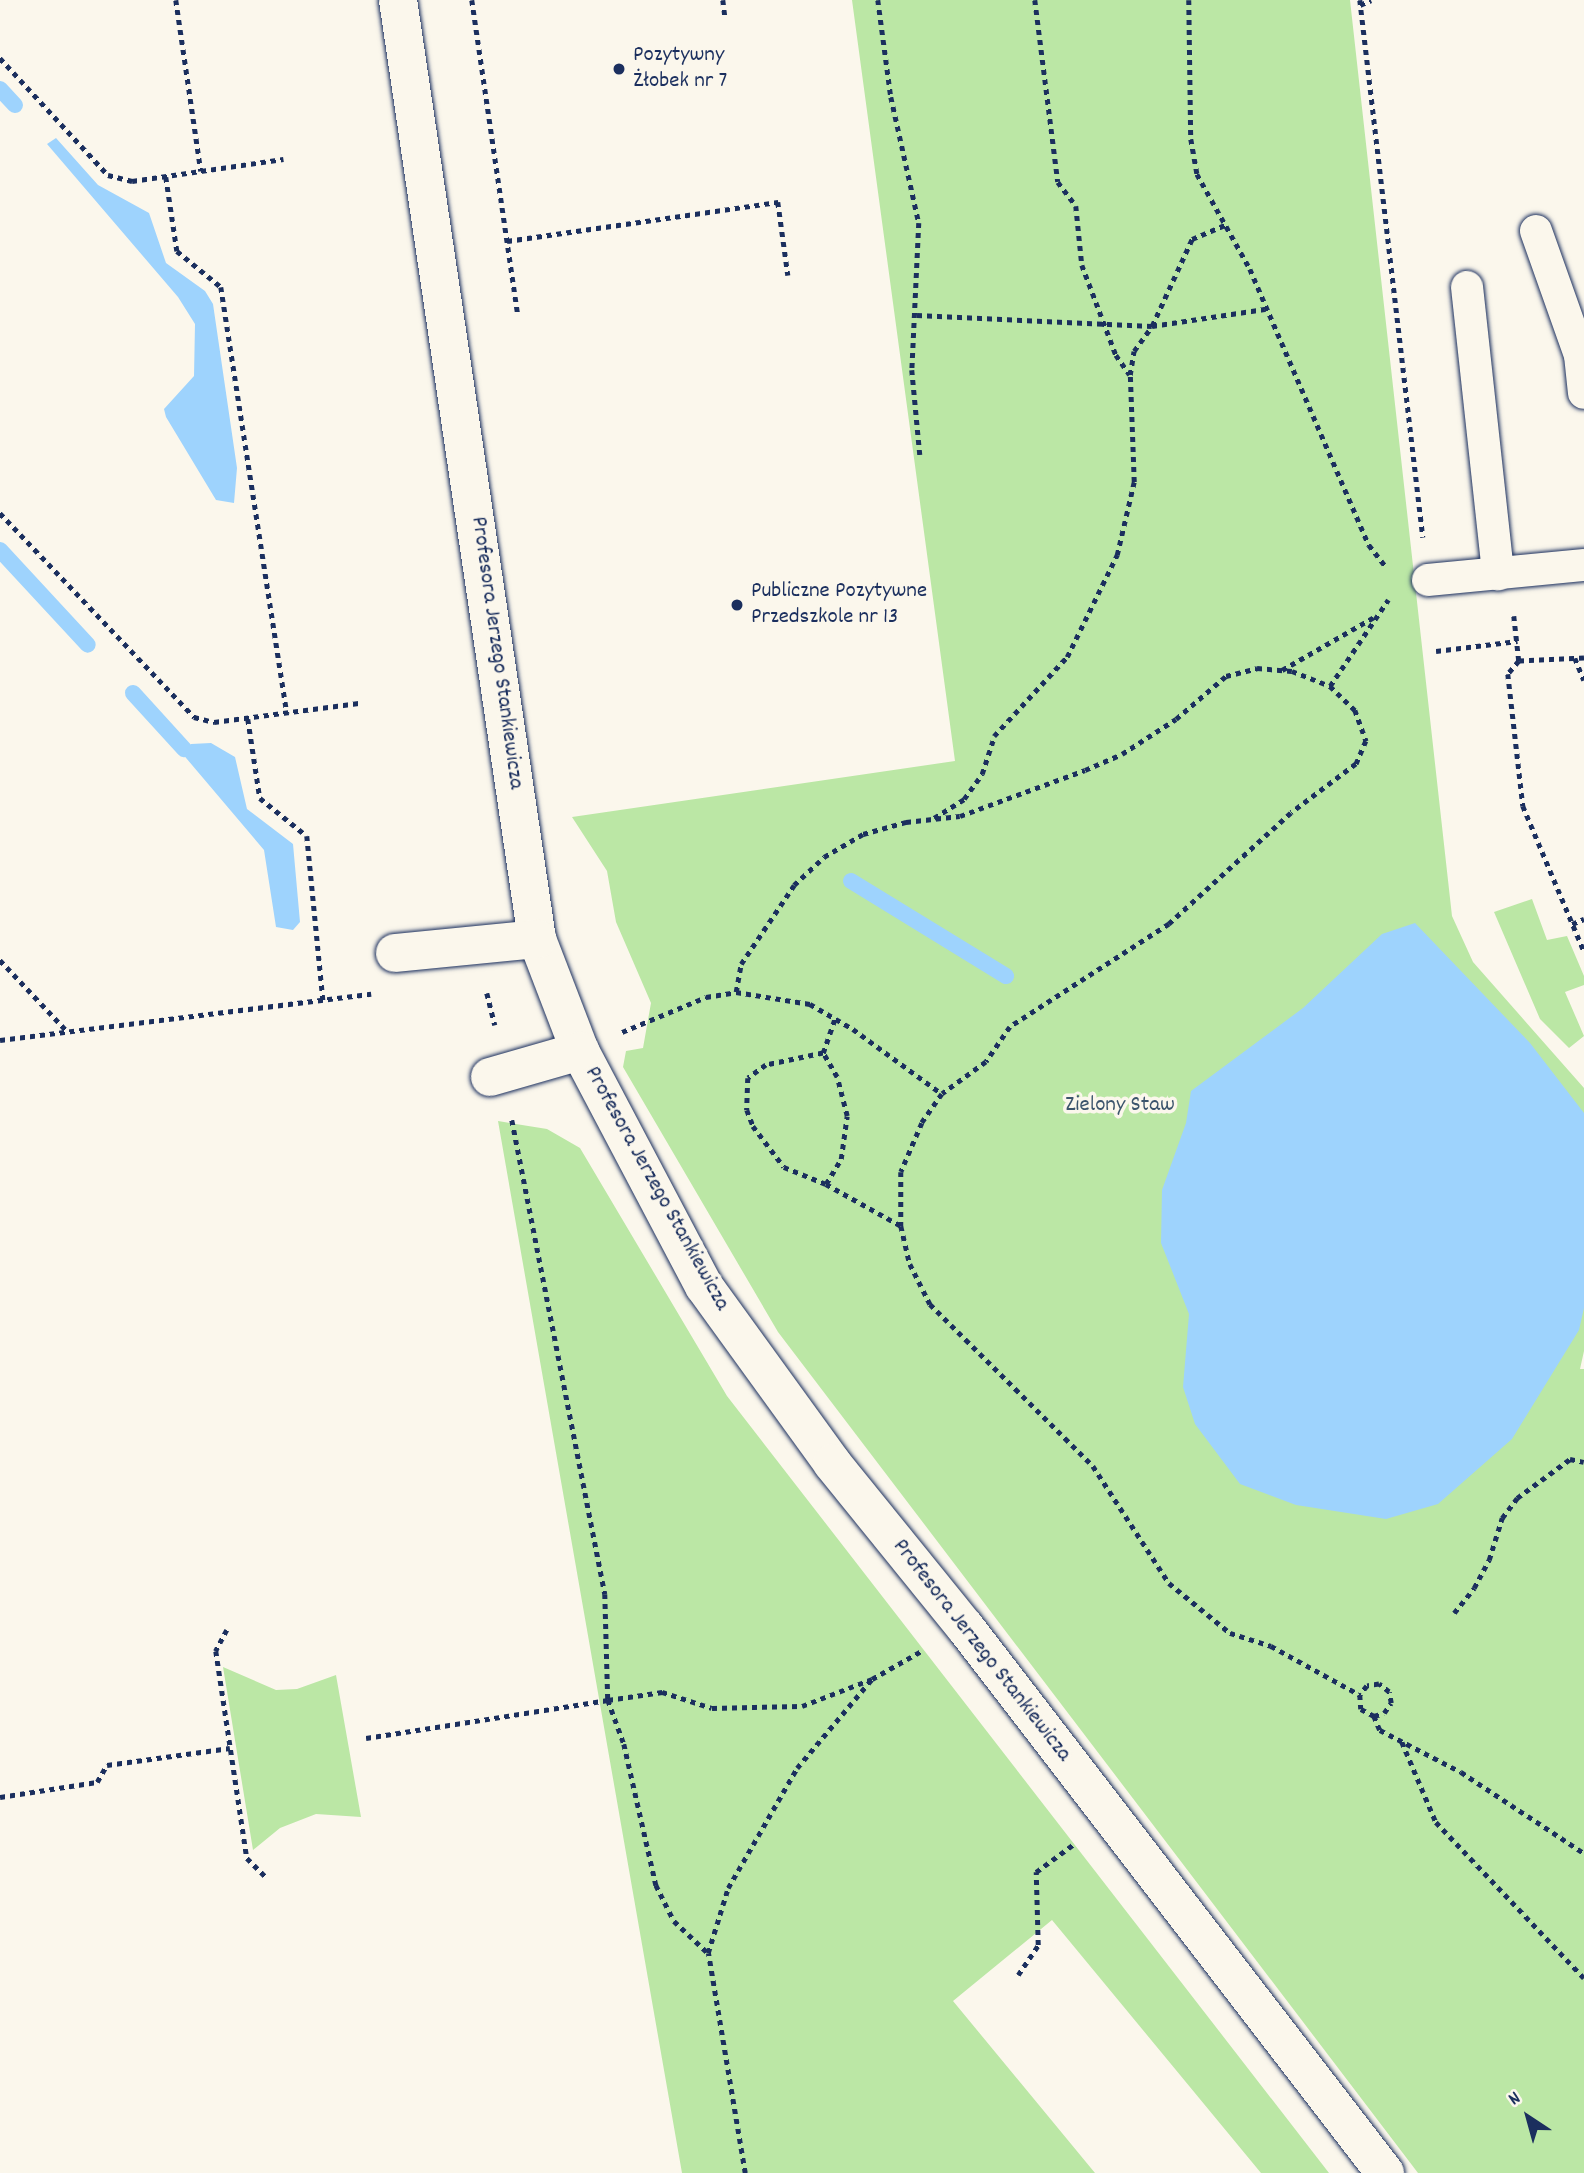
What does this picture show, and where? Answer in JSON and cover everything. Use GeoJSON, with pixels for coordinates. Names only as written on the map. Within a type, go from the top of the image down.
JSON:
{"type":"FeatureCollection","features":[{"type":"Feature","properties":{"kind":"street","name":"Profesora Jerzego Stankiewicza"},"geometry":{"type":"LineString","coordinates":[[398,0],[537,939],[580,1051],[704,1286],[832,1463],[965,1627],[1385,2173]]}},
{"type":"Feature","properties":{"kind":"street"},"geometry":{"type":"LineString","coordinates":[[395,953],[537,939]]}},
{"type":"Feature","properties":{"kind":"street"},"geometry":{"type":"LineString","coordinates":[[490,1077],[580,1051]]}},
{"type":"Feature","properties":{"kind":"lane"},"geometry":{"type":"LineString","coordinates":[[1535,231],[1580,355],[1584,393]]}},
{"type":"Feature","properties":{"kind":"lane"},"geometry":{"type":"LineString","coordinates":[[1467,288],[1498,574]]}},
{"type":"Feature","properties":{"kind":"lane"},"geometry":{"type":"LineString","coordinates":[[1428,580],[1584,565]]}},
{"type":"Feature","properties":{"kind":"path"},"geometry":{"type":"LineString","coordinates":[[176,0],[201,171]]}},
{"type":"Feature","properties":{"kind":"path"},"geometry":{"type":"LineString","coordinates":[[472,0],[518,315]]}},
{"type":"Feature","properties":{"kind":"path"},"geometry":{"type":"LineString","coordinates":[[723,0],[726,18]]}},
{"type":"Feature","properties":{"kind":"path"},"geometry":{"type":"LineString","coordinates":[[878,0],[891,97],[919,223],[917,315],[912,370],[920,455]]}},
{"type":"Feature","properties":{"kind":"path"},"geometry":{"type":"LineString","coordinates":[[1035,0],[1058,182],[1076,205],[1082,265],[1103,324],[1130,375]]}},
{"type":"Feature","properties":{"kind":"path"},"geometry":{"type":"LineString","coordinates":[[1189,0],[1191,139],[1197,174],[1250,269],[1265,309],[1318,416],[1369,545],[1388,571]]}},
{"type":"Feature","properties":{"kind":"path"},"geometry":{"type":"LineString","coordinates":[[1371,0],[1360,2],[1428,580]]}},
{"type":"Feature","properties":{"kind":"path"},"geometry":{"type":"LineString","coordinates":[[0,58],[108,174],[132,181],[283,159]]}},
{"type":"Feature","properties":{"kind":"path"},"geometry":{"type":"LineString","coordinates":[[166,177],[177,251],[221,287],[287,714]]}},
{"type":"Feature","properties":{"kind":"path"},"geometry":{"type":"LineString","coordinates":[[507,242],[778,202],[788,275]]}},
{"type":"Feature","properties":{"kind":"path"},"geometry":{"type":"LineString","coordinates":[[934,818],[964,799],[982,774],[994,736],[1067,657],[1117,555],[1134,482],[1130,375],[1134,351],[1152,326],[1192,239],[1225,225]]}},
{"type":"Feature","properties":{"kind":"path"},"geometry":{"type":"LineString","coordinates":[[917,315],[1152,326],[1265,309]]}},
{"type":"Feature","properties":{"kind":"path"},"geometry":{"type":"LineString","coordinates":[[0,513],[194,717],[214,722],[359,703]]}},
{"type":"Feature","properties":{"kind":"path"},"geometry":{"type":"LineString","coordinates":[[1330,686],[1396,590]]}},
{"type":"Feature","properties":{"kind":"path"},"geometry":{"type":"LineString","coordinates":[[1281,670],[1378,614]]}},
{"type":"Feature","properties":{"kind":"path"},"geometry":{"type":"LineString","coordinates":[[1436,651],[1517,641]]}},
{"type":"Feature","properties":{"kind":"path"},"geometry":{"type":"LineString","coordinates":[[1575,658],[1584,680]]}},
{"type":"Feature","properties":{"kind":"path"},"geometry":{"type":"LineString","coordinates":[[1584,658],[1519,661],[1508,674],[1523,806],[1584,951]]}},
{"type":"Feature","properties":{"kind":"path"},"geometry":{"type":"LineString","coordinates":[[736,992],[741,964],[761,930],[794,885],[824,857],[863,834],[934,818],[960,816],[1122,754],[1176,719],[1226,676],[1258,668],[1281,670],[1330,686],[1355,710],[1366,741],[1356,764],[1290,813],[1169,925],[1010,1027],[986,1062],[942,1094],[922,1123],[901,1172],[901,1226],[910,1264],[930,1304],[1093,1466],[1168,1583],[1230,1633],[1271,1646],[1360,1695]]}},
{"type":"Feature","properties":{"kind":"path"},"geometry":{"type":"LineString","coordinates":[[248,719],[260,797],[307,836],[323,1000]]}},
{"type":"Feature","properties":{"kind":"path"},"geometry":{"type":"LineString","coordinates":[[1572,924],[1584,919]]}},
{"type":"Feature","properties":{"kind":"path"},"geometry":{"type":"LineString","coordinates":[[0,960],[68,1032]]}},
{"type":"Feature","properties":{"kind":"path"},"geometry":{"type":"LineString","coordinates":[[580,1051],[706,997],[736,992],[810,1004],[835,1018],[942,1094]]}},
{"type":"Feature","properties":{"kind":"path"},"geometry":{"type":"LineString","coordinates":[[0,1040],[378,993]]}},
{"type":"Feature","properties":{"kind":"path"},"geometry":{"type":"LineString","coordinates":[[826,1184],[841,1159],[847,1116],[837,1077],[823,1053],[835,1018]]}},
{"type":"Feature","properties":{"kind":"path"},"geometry":{"type":"LineString","coordinates":[[823,1053],[766,1065],[748,1078],[747,1110],[753,1126],[784,1167],[826,1184],[901,1226]]}},
{"type":"Feature","properties":{"kind":"path"},"geometry":{"type":"LineString","coordinates":[[510,1110],[605,1594],[608,1700],[624,1744],[656,1885],[674,1921],[708,1953]]}},
{"type":"Feature","properties":{"kind":"path"},"geometry":{"type":"LineString","coordinates":[[1454,1613],[1474,1588],[1489,1560],[1502,1518],[1517,1498],[1570,1459],[1584,1462]]}},
{"type":"Feature","properties":{"kind":"path"},"geometry":{"type":"LineString","coordinates":[[366,1738],[662,1692],[712,1708],[802,1706],[872,1679],[965,1627]]}},
{"type":"Feature","properties":{"kind":"path"},"geometry":{"type":"LineString","coordinates":[[227,1630],[216,1651],[247,1858],[267,1878]]}},
{"type":"Feature","properties":{"kind":"path"},"geometry":{"type":"LineString","coordinates":[[745,2173],[708,1953],[728,1888],[797,1769],[872,1679]]}},
{"type":"Feature","properties":{"kind":"path"},"geometry":{"type":"LineString","coordinates":[[1374,1717],[1384,1713],[1391,1703],[1389,1692],[1379,1684],[1367,1686],[1360,1695],[1361,1709],[1374,1717],[1380,1730],[1461,1772],[1584,1853]]}},
{"type":"Feature","properties":{"kind":"path"},"geometry":{"type":"LineString","coordinates":[[1402,1742],[1436,1822],[1584,1978]]}},
{"type":"Feature","properties":{"kind":"path"},"geometry":{"type":"LineString","coordinates":[[0,1797],[97,1782],[107,1765],[230,1748]]}},
{"type":"Feature","properties":{"kind":"path"},"geometry":{"type":"LineString","coordinates":[[1018,1975],[1038,1945],[1036,1872],[1083,1838]]}},
{"type":"Feature","properties":{"kind":"green space","name":"Zielony Staw"},"geometry":{"type":"Polygon","coordinates":[[[852,0],[1350,0],[1452,916],[1473,962],[1584,1088],[1584,1351],[1580,1369],[1584,1369],[1584,2173],[1418,2173],[778,1332],[623,1067],[626,1051],[643,1048],[651,1003],[616,922],[607,871],[572,817],[955,761],[852,0]]]}},
{"type":"Feature","properties":{"kind":"green space"},"geometry":{"type":"Polygon","coordinates":[[[1532,899],[1547,940],[1567,936],[1584,976],[1584,985],[1565,992],[1584,1036],[1569,1048],[1540,1019],[1494,912],[1532,899]]]}},
{"type":"Feature","properties":{"kind":"green space"},"geometry":{"type":"Polygon","coordinates":[[[498,1121],[547,1129],[580,1148],[727,1396],[1329,2173],[1261,2173],[1052,1920],[953,2001],[1095,2173],[682,2173],[498,1121]]]}},
{"type":"Feature","properties":{"kind":"green space"},"geometry":{"type":"Polygon","coordinates":[[[223,1667],[276,1690],[297,1689],[336,1675],[361,1817],[316,1814],[280,1828],[253,1850],[223,1667]]]}},
{"type":"Feature","properties":{"kind":"water"},"geometry":{"type":"Polygon","coordinates":[[[56,138],[98,185],[149,213],[166,263],[205,291],[213,304],[237,468],[234,503],[216,500],[166,417],[164,409],[194,376],[195,324],[178,297],[47,144],[56,138]]]}},
{"type":"Feature","properties":{"kind":"water"},"geometry":{"type":"Polygon","coordinates":[[[211,743],[235,757],[247,809],[293,844],[300,922],[293,930],[276,927],[264,850],[181,752],[191,744],[211,743]]]}},
{"type":"Feature","properties":{"kind":"water","name":"Zielony Staw"},"geometry":{"type":"Polygon","coordinates":[[[1415,923],[1530,1043],[1584,1113],[1584,1308],[1579,1330],[1512,1439],[1438,1504],[1386,1519],[1296,1505],[1240,1484],[1195,1424],[1183,1387],[1189,1314],[1161,1243],[1162,1190],[1186,1123],[1191,1091],[1303,1008],[1382,934],[1415,923]]]}},
{"type":"Feature","properties":{"kind":"waterway"},"geometry":{"type":"LineString","coordinates":[[0,89],[15,105]]}},
{"type":"Feature","properties":{"kind":"waterway"},"geometry":{"type":"LineString","coordinates":[[0,550],[88,645]]}},
{"type":"Feature","properties":{"kind":"waterway"},"geometry":{"type":"LineString","coordinates":[[133,693],[184,749]]}},
{"type":"Feature","properties":{"kind":"waterway"},"geometry":{"type":"LineString","coordinates":[[851,881],[1006,976]]}},
{"type":"Feature","properties":{"kind":"place","name":"Pozytywny Żłobek nr 7"},"geometry":{"type":"Point","coordinates":[619,69]}},
{"type":"Feature","properties":{"kind":"place","name":"Publiczne Pozytywne Przedszkole nr 13"},"geometry":{"type":"Point","coordinates":[737,605]}}]}
